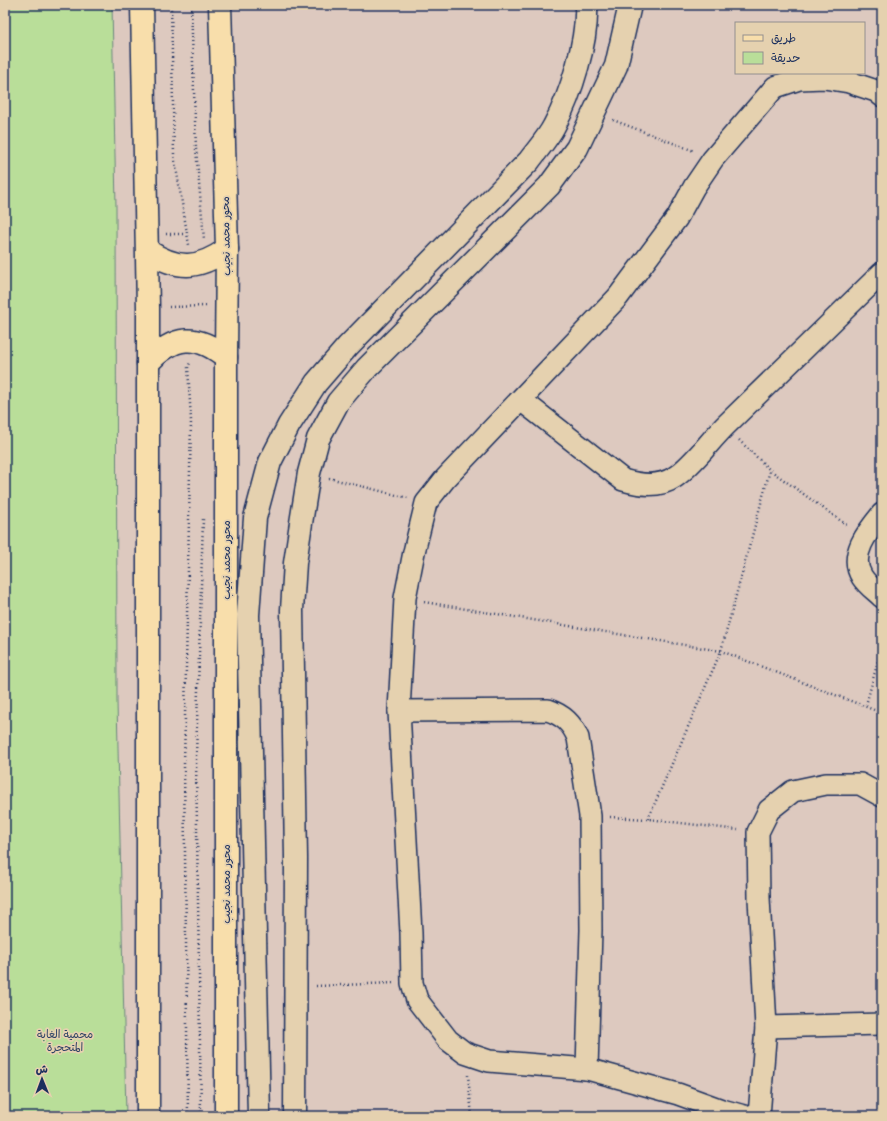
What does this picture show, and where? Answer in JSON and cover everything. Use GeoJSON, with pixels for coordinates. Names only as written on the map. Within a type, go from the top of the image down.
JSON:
{"type":"FeatureCollection","features":[{"type":"Feature","properties":{"kind":"main road"},"geometry":{"type":"LineString","coordinates":[[142,5],[148,251],[148,1116]]}},
{"type":"Feature","properties":{"kind":"main road","name":"محور محمد نجيب"},"geometry":{"type":"LineString","coordinates":[[220,5],[227,249],[226,1116]]}},
{"type":"Feature","properties":{"kind":"main road"},"geometry":{"type":"LineString","coordinates":[[148,251],[162,260],[179,265],[197,265],[213,259],[227,249]]}},
{"type":"Feature","properties":{"kind":"main road"},"geometry":{"type":"LineString","coordinates":[[148,363],[160,350],[176,342],[194,340],[212,346],[226,357]]}},
{"type":"Feature","properties":{"kind":"street"},"geometry":{"type":"LineString","coordinates":[[259,1116],[248,615],[254,518],[270,462],[289,424],[316,383],[348,346],[529,161],[554,128],[566,102],[580,60],[586,5]]}},
{"type":"Feature","properties":{"kind":"street"},"geometry":{"type":"LineString","coordinates":[[295,1116],[296,858],[292,610],[295,564],[310,473],[318,439],[338,402],[367,368],[549,186],[577,148],[616,66],[630,5]]}},
{"type":"Feature","properties":{"kind":"street"},"geometry":{"type":"LineString","coordinates":[[744,1116],[722,1110],[678,1094],[587,1069],[489,1061],[465,1053],[448,1040],[417,1000],[412,983],[399,711],[405,598],[426,503],[445,479],[618,298],[677,218],[694,187],[713,159],[775,87],[799,79],[824,78],[849,82],[876,91],[882,96]]}},
{"type":"Feature","properties":{"kind":"street"},"geometry":{"type":"LineString","coordinates":[[521,400],[623,480],[640,485],[658,484],[675,477],[724,426],[882,273]]}},
{"type":"Feature","properties":{"kind":"street"},"geometry":{"type":"LineString","coordinates":[[882,514],[864,537],[860,549],[858,570],[863,579],[882,597]]}},
{"type":"Feature","properties":{"kind":"street"},"geometry":{"type":"LineString","coordinates":[[399,711],[548,710],[558,714],[570,724],[578,738],[590,816],[591,930],[587,1069]]}},
{"type":"Feature","properties":{"kind":"street"},"geometry":{"type":"LineString","coordinates":[[759,1116],[766,1028],[759,898],[758,832],[769,810],[793,791],[826,784],[860,784],[882,796]]}},
{"type":"Feature","properties":{"kind":"street"},"geometry":{"type":"LineString","coordinates":[[766,1028],[882,1024]]}},
{"type":"Feature","properties":{"kind":"path"},"geometry":{"type":"LineString","coordinates":[[171,5],[174,154],[186,234],[190,247]]}},
{"type":"Feature","properties":{"kind":"path"},"geometry":{"type":"LineString","coordinates":[[191,5],[196,149],[204,246]]}},
{"type":"Feature","properties":{"kind":"path"},"geometry":{"type":"LineString","coordinates":[[594,113],[713,159]]}},
{"type":"Feature","properties":{"kind":"path"},"geometry":{"type":"LineString","coordinates":[[148,308],[227,306]]}},
{"type":"Feature","properties":{"kind":"path"},"geometry":{"type":"LineString","coordinates":[[188,1116],[184,765],[191,421],[188,367],[193,359]]}},
{"type":"Feature","properties":{"kind":"path"},"geometry":{"type":"LineString","coordinates":[[724,426],[770,470],[864,537]]}},
{"type":"Feature","properties":{"kind":"path"},"geometry":{"type":"LineString","coordinates":[[648,819],[721,650],[770,470]]}},
{"type":"Feature","properties":{"kind":"path"},"geometry":{"type":"LineString","coordinates":[[310,473],[426,503]]}},
{"type":"Feature","properties":{"kind":"path"},"geometry":{"type":"LineString","coordinates":[[201,1116],[196,757],[204,514]]}},
{"type":"Feature","properties":{"kind":"path"},"geometry":{"type":"LineString","coordinates":[[405,598],[721,650],[882,713]]}},
{"type":"Feature","properties":{"kind":"path"},"geometry":{"type":"LineString","coordinates":[[866,706],[882,646]]}},
{"type":"Feature","properties":{"kind":"path"},"geometry":{"type":"LineString","coordinates":[[590,816],[648,819],[758,832]]}},
{"type":"Feature","properties":{"kind":"path"},"geometry":{"type":"LineString","coordinates":[[296,986],[412,983]]}},
{"type":"Feature","properties":{"kind":"path"},"geometry":{"type":"LineString","coordinates":[[465,1053],[472,1116]]}},
{"type":"Feature","properties":{"kind":"green space","name":"محمية الغابة المتحجرة"},"geometry":{"type":"Polygon","coordinates":[[[5,5],[112,5],[116,207],[117,701],[126,1116],[5,1116],[5,5]]]}}]}
